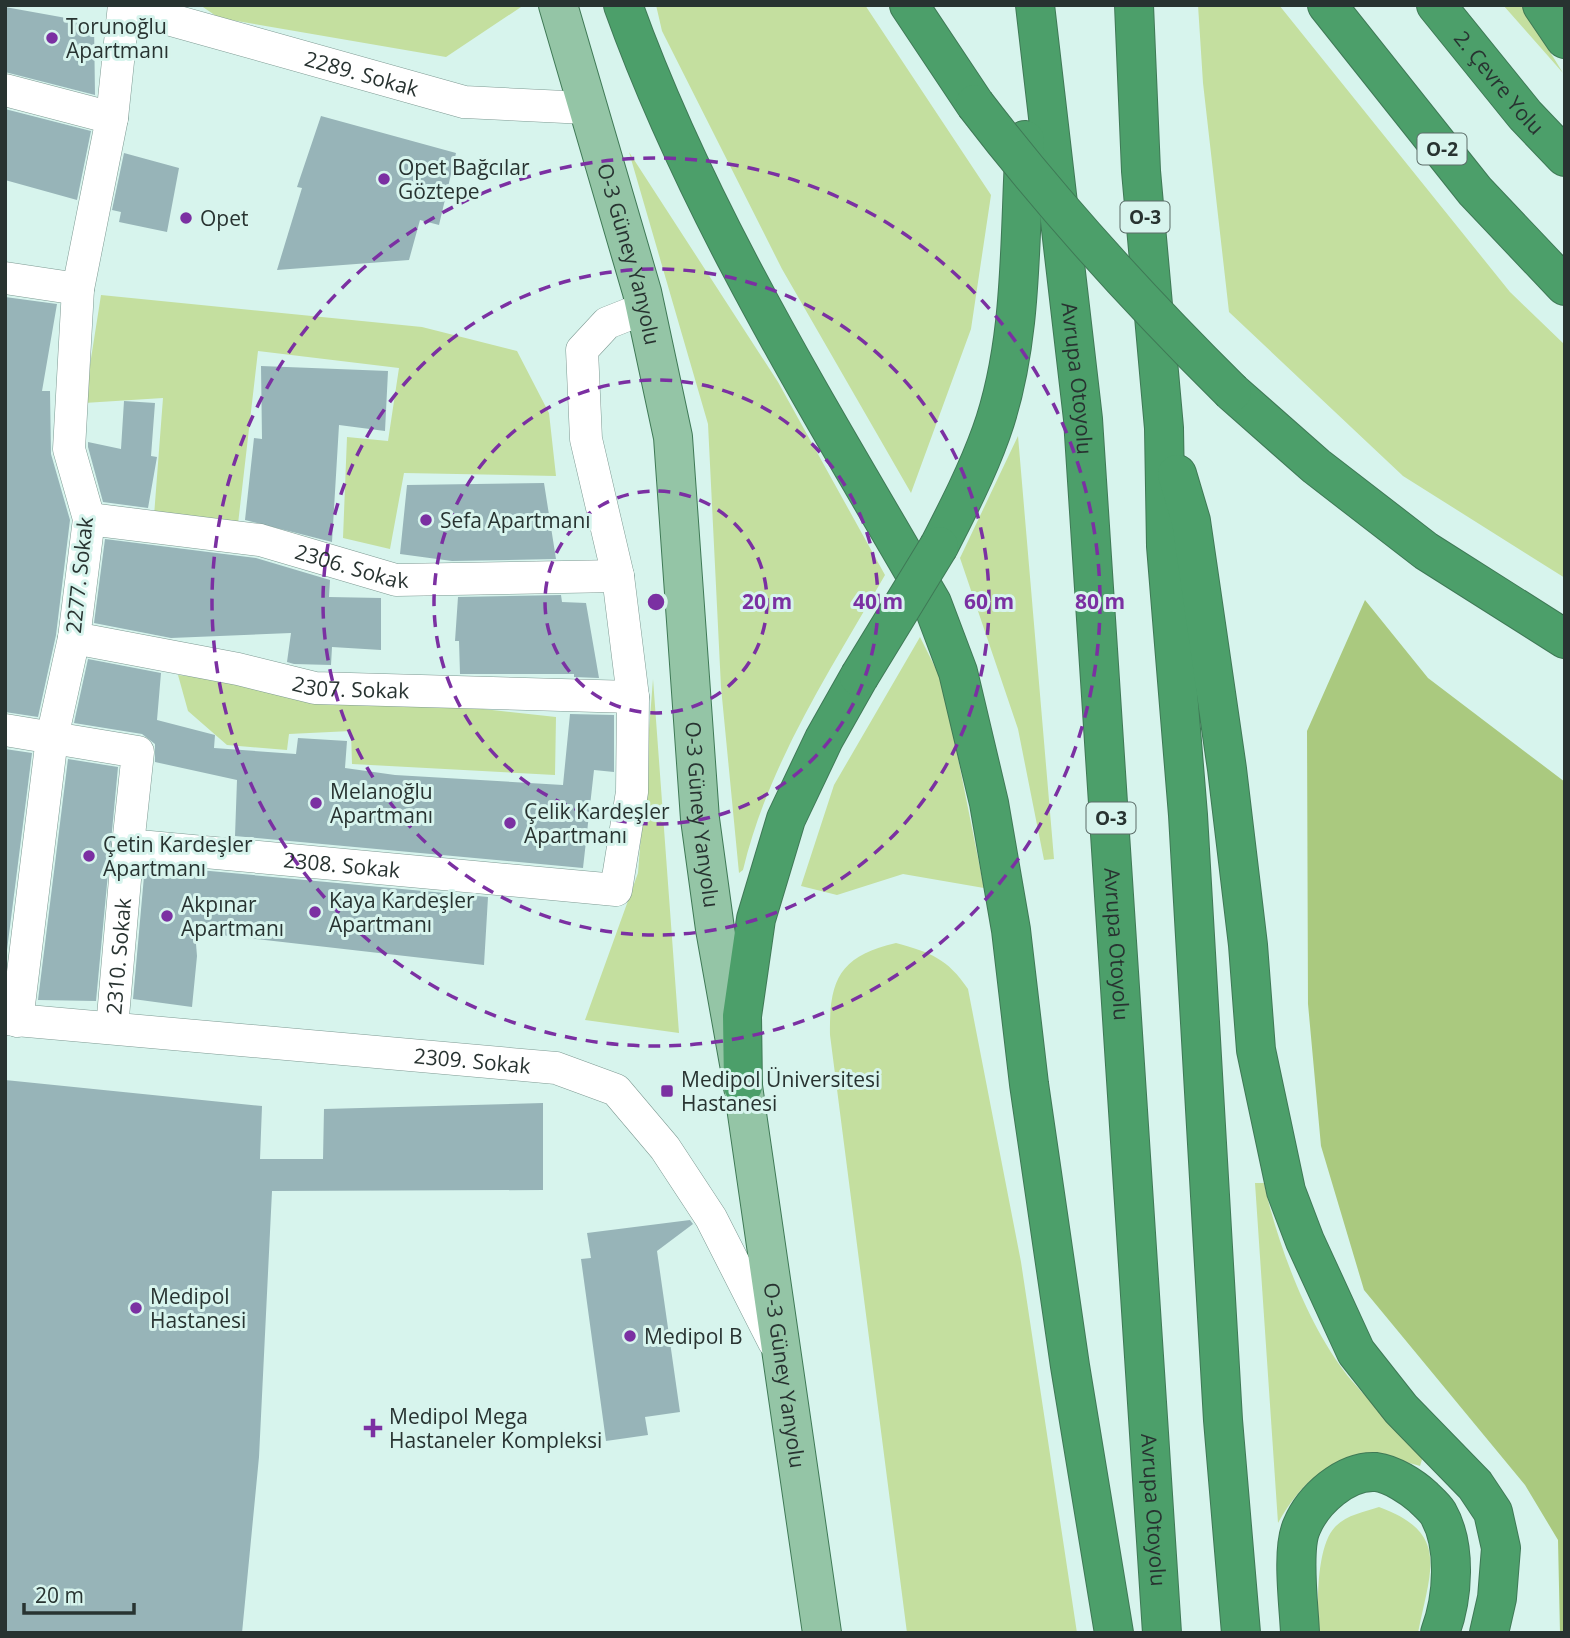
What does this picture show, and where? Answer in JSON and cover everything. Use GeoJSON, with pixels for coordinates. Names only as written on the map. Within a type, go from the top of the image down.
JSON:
{"type":"FeatureCollection","features":[{"type":"Feature","properties":{"kind":"highway"},"geometry":{"type":"LineString","coordinates":[[622,5],[648,77],[712,214],[932,603],[958,672],[989,803],[1012,930],[1029,1084],[1070,1366],[1114,1633]]}},
{"type":"Feature","properties":{"kind":"highway"},"geometry":{"type":"LineString","coordinates":[[909,5],[975,104],[1038,186],[1106,263],[1232,392],[1316,466],[1426,551],[1565,639]]}},
{"type":"Feature","properties":{"kind":"highway"},"geometry":{"type":"LineString","coordinates":[[743,1086],[742,1016],[756,919],[786,819],[824,739],[939,545],[968,490],[992,431],[1006,370],[1016,307],[1034,5]]}},
{"type":"Feature","properties":{"kind":"highway","name":"Avrupa Otoyolu"},"geometry":{"type":"LineString","coordinates":[[1034,5],[1083,419],[1162,1633]]}},
{"type":"Feature","properties":{"kind":"highway","name":"O-3"},"geometry":{"type":"LineString","coordinates":[[1134,5],[1141,170],[1164,428],[1166,546],[1188,815],[1223,1420],[1241,1633]]}},
{"type":"Feature","properties":{"kind":"highway","name":"O-2"},"geometry":{"type":"LineString","coordinates":[[1327,5],[1475,191],[1565,286]]}},
{"type":"Feature","properties":{"kind":"highway","name":"2. Çevre Yolu"},"geometry":{"type":"LineString","coordinates":[[1436,5],[1525,115],[1565,157]]}},
{"type":"Feature","properties":{"kind":"highway"},"geometry":{"type":"LineString","coordinates":[[1542,5],[1565,39]]}},
{"type":"Feature","properties":{"kind":"highway"},"geometry":{"type":"LineString","coordinates":[[1164,428],[1191,521],[1248,945],[1256,1050],[1286,1191],[1305,1241],[1356,1352],[1401,1409],[1475,1485],[1493,1512],[1501,1548],[1497,1598],[1489,1633]]}},
{"type":"Feature","properties":{"kind":"highway"},"geometry":{"type":"LineString","coordinates":[[1300,1633],[1297,1568],[1300,1528],[1319,1498],[1347,1479],[1376,1472],[1411,1487],[1437,1511],[1449,1538],[1450,1577],[1440,1633]]}},
{"type":"Feature","properties":{"kind":"main road","name":"O-3 Güney Yanyolu"},"geometry":{"type":"LineString","coordinates":[[558,5],[646,308],[673,437],[700,819],[715,929],[743,1086],[822,1633]]}},
{"type":"Feature","properties":{"kind":"street","name":"2277. Sokak"},"geometry":{"type":"LineString","coordinates":[[11,1020],[52,738],[74,638],[89,519],[69,449],[78,289],[111,118],[124,5]]}},
{"type":"Feature","properties":{"kind":"street","name":"2289. Sokak"},"geometry":{"type":"LineString","coordinates":[[148,5],[150,14],[464,103],[586,108]]}},
{"type":"Feature","properties":{"kind":"street"},"geometry":{"type":"LineString","coordinates":[[5,90],[111,118]]}},
{"type":"Feature","properties":{"kind":"street"},"geometry":{"type":"LineString","coordinates":[[5,278],[78,289]]}},
{"type":"Feature","properties":{"kind":"street"},"geometry":{"type":"LineString","coordinates":[[634,697],[618,576],[586,439],[582,351],[607,323],[646,308]]}},
{"type":"Feature","properties":{"kind":"street","name":"2306. Sokak"},"geometry":{"type":"LineString","coordinates":[[89,519],[260,540],[396,580],[618,576]]}},
{"type":"Feature","properties":{"kind":"street","name":"2307. Sokak"},"geometry":{"type":"LineString","coordinates":[[74,638],[238,669],[314,688],[634,697]]}},
{"type":"Feature","properties":{"kind":"street","name":"2308. Sokak"},"geometry":{"type":"LineString","coordinates":[[128,845],[616,890],[632,792],[634,697]]}},
{"type":"Feature","properties":{"kind":"street"},"geometry":{"type":"LineString","coordinates":[[5,730],[138,752],[128,845]]}},
{"type":"Feature","properties":{"kind":"street","name":"2310. Sokak"},"geometry":{"type":"LineString","coordinates":[[112,1028],[128,845]]}},
{"type":"Feature","properties":{"kind":"street","name":"2309. Sokak"},"geometry":{"type":"LineString","coordinates":[[11,1020],[556,1068],[616,1090],[665,1148],[711,1218],[784,1362]]}},
{"type":"Feature","properties":{"kind":"green space"},"geometry":{"type":"Polygon","coordinates":[[[200,5],[524,5],[446,57],[219,18],[200,5]]]}},
{"type":"Feature","properties":{"kind":"green space"},"geometry":{"type":"Polygon","coordinates":[[[656,5],[865,5],[991,195],[971,329],[911,493],[782,269],[662,31],[656,5]]]}},
{"type":"Feature","properties":{"kind":"green space"},"geometry":{"type":"Polygon","coordinates":[[[1198,5],[1279,5],[1510,292],[1565,345],[1565,578],[1403,476],[1229,312],[1203,83],[1198,5]]]}},
{"type":"Feature","properties":{"kind":"green space"},"geometry":{"type":"Polygon","coordinates":[[[1503,5],[1521,5],[1563,73],[1503,5]]]}},
{"type":"Feature","properties":{"kind":"green space"},"geometry":{"type":"Polygon","coordinates":[[[629,152],[778,382],[885,575],[803,718],[768,792],[743,870],[739,873],[721,687],[708,424],[629,152]]]}},
{"type":"Feature","properties":{"kind":"green space"},"geometry":{"type":"Polygon","coordinates":[[[101,295],[422,327],[517,351],[549,413],[556,476],[404,473],[390,549],[343,538],[347,437],[388,441],[399,368],[258,351],[238,524],[154,516],[163,398],[84,403],[101,295]]]}},
{"type":"Feature","properties":{"kind":"green space"},"geometry":{"type":"Polygon","coordinates":[[[1018,436],[1054,859],[1044,860],[1018,729],[960,558],[1018,436]]]}},
{"type":"Feature","properties":{"kind":"green space"},"geometry":{"type":"Polygon","coordinates":[[[1365,600],[1428,678],[1565,782],[1565,1633],[1560,1633],[1558,1540],[1525,1485],[1364,1290],[1321,1146],[1308,1004],[1307,731],[1365,600]]]}},
{"type":"Feature","properties":{"kind":"green space"},"geometry":{"type":"Polygon","coordinates":[[[920,637],[943,683],[984,888],[903,874],[837,895],[801,886],[834,785],[920,637]]]}},
{"type":"Feature","properties":{"kind":"green space"},"geometry":{"type":"Polygon","coordinates":[[[178,675],[556,717],[555,775],[352,764],[351,731],[289,734],[287,750],[227,745],[188,711],[178,675]]]}},
{"type":"Feature","properties":{"kind":"green space"},"geometry":{"type":"Polygon","coordinates":[[[653,679],[679,1033],[585,1020],[638,873],[653,679]]]}},
{"type":"Feature","properties":{"kind":"green space"},"geometry":{"type":"Polygon","coordinates":[[[896,943],[919,950],[945,963],[968,989],[1021,1262],[1077,1633],[907,1633],[830,1035],[832,999],[842,973],[862,955],[896,943]]]}},
{"type":"Feature","properties":{"kind":"green space"},"geometry":{"type":"Polygon","coordinates":[[[1255,1183],[1264,1183],[1287,1261],[1322,1338],[1352,1381],[1424,1453],[1420,1466],[1374,1458],[1354,1459],[1336,1464],[1305,1486],[1278,1523],[1255,1183]]]}},
{"type":"Feature","properties":{"kind":"green space"},"geometry":{"type":"Polygon","coordinates":[[[1379,1507],[1402,1517],[1417,1529],[1426,1542],[1430,1556],[1430,1573],[1418,1633],[1319,1633],[1319,1577],[1329,1536],[1344,1520],[1379,1507]]]}},
{"type":"Feature","properties":{"kind":"building","name":"Torunoğlu Apartmanı"},"geometry":{"type":"Polygon","coordinates":[[[5,7],[94,23],[95,95],[5,72],[5,7]]]}},
{"type":"Feature","properties":{"kind":"building"},"geometry":{"type":"Polygon","coordinates":[[[5,109],[91,131],[77,200],[5,180],[5,109]]]}},
{"type":"Feature","properties":{"kind":"building"},"geometry":{"type":"Polygon","coordinates":[[[321,116],[456,153],[439,225],[420,220],[409,260],[277,270],[302,188],[297,187],[321,116]]]}},
{"type":"Feature","properties":{"kind":"building"},"geometry":{"type":"Polygon","coordinates":[[[124,153],[179,168],[167,232],[119,222],[121,212],[112,210],[124,153]]]}},
{"type":"Feature","properties":{"kind":"building"},"geometry":{"type":"Polygon","coordinates":[[[5,297],[57,304],[42,391],[50,391],[51,454],[70,520],[56,635],[38,717],[5,712],[5,297]]]}},
{"type":"Feature","properties":{"kind":"building"},"geometry":{"type":"Polygon","coordinates":[[[261,366],[388,371],[385,431],[339,425],[332,542],[245,520],[254,438],[262,439],[261,366]]]}},
{"type":"Feature","properties":{"kind":"building"},"geometry":{"type":"Polygon","coordinates":[[[124,401],[155,403],[151,456],[157,457],[148,508],[103,502],[88,447],[88,442],[121,449],[124,401]]]}},
{"type":"Feature","properties":{"kind":"building"},"geometry":{"type":"Polygon","coordinates":[[[544,483],[556,559],[452,561],[400,554],[407,485],[544,483]]]}},
{"type":"Feature","properties":{"kind":"building"},"geometry":{"type":"Polygon","coordinates":[[[105,539],[256,558],[330,580],[329,597],[381,598],[381,650],[332,647],[331,665],[294,664],[287,662],[291,633],[171,638],[94,623],[105,539]]]}},
{"type":"Feature","properties":{"kind":"building"},"geometry":{"type":"Polygon","coordinates":[[[561,595],[562,602],[586,603],[599,678],[574,677],[574,674],[460,674],[459,641],[455,641],[458,597],[561,595]]]}},
{"type":"Feature","properties":{"kind":"building"},"geometry":{"type":"Polygon","coordinates":[[[88,659],[161,673],[157,720],[215,735],[214,748],[296,754],[298,738],[347,741],[345,768],[395,775],[563,785],[570,714],[614,715],[614,772],[594,770],[583,868],[235,836],[237,780],[155,762],[155,744],[142,734],[74,723],[88,659]]]}},
{"type":"Feature","properties":{"kind":"building"},"geometry":{"type":"Polygon","coordinates":[[[5,749],[32,753],[5,966],[5,749]]]}},
{"type":"Feature","properties":{"kind":"building"},"geometry":{"type":"Polygon","coordinates":[[[68,759],[118,767],[96,1001],[38,1000],[68,759]]]}},
{"type":"Feature","properties":{"kind":"building"},"geometry":{"type":"Polygon","coordinates":[[[145,865],[488,897],[484,965],[195,932],[197,956],[192,1007],[133,999],[145,865]]]}},
{"type":"Feature","properties":{"kind":"building","name":"Medipol Hastanesi"},"geometry":{"type":"Polygon","coordinates":[[[5,1080],[262,1106],[260,1159],[323,1159],[324,1109],[543,1103],[543,1190],[272,1191],[259,1457],[242,1633],[5,1633],[5,1080]]]}},
{"type":"Feature","properties":{"kind":"building","name":"Medipol B"},"geometry":{"type":"Polygon","coordinates":[[[690,1220],[693,1224],[657,1251],[680,1412],[645,1417],[648,1435],[606,1441],[581,1259],[591,1258],[587,1233],[690,1220]]]}},
{"type":"Feature","properties":{"kind":"place","name":"Torunoğlu Apartmanı"},"geometry":{"type":"Point","coordinates":[52,38]}},
{"type":"Feature","properties":{"kind":"place","name":"Opet Bağcılar Göztepe"},"geometry":{"type":"Point","coordinates":[384,179]}},
{"type":"Feature","properties":{"kind":"place","name":"Opet"},"geometry":{"type":"Point","coordinates":[186,218]}},
{"type":"Feature","properties":{"kind":"place","name":"Sefa Apartmanı"},"geometry":{"type":"Point","coordinates":[426,520]}},
{"type":"Feature","properties":{"kind":"place","name":"Melanoğlu Apartmanı"},"geometry":{"type":"Point","coordinates":[316,803]}},
{"type":"Feature","properties":{"kind":"place","name":"Çelik Kardeşler Apartmanı"},"geometry":{"type":"Point","coordinates":[510,823]}},
{"type":"Feature","properties":{"kind":"place","name":"Çetin Kardeşler Apartmanı"},"geometry":{"type":"Point","coordinates":[89,856]}},
{"type":"Feature","properties":{"kind":"place","name":"Kaya Kardeşler Apartmanı"},"geometry":{"type":"Point","coordinates":[315,912]}},
{"type":"Feature","properties":{"kind":"place","name":"Akpınar Apartmanı"},"geometry":{"type":"Point","coordinates":[167,916]}},
{"type":"Feature","properties":{"kind":"place","name":"Medipol Üniversitesi Hastanesi"},"geometry":{"type":"Point","coordinates":[667,1091]}},
{"type":"Feature","properties":{"kind":"place","name":"Medipol Hastanesi"},"geometry":{"type":"Point","coordinates":[136,1308]}},
{"type":"Feature","properties":{"kind":"place","name":"Medipol B"},"geometry":{"type":"Point","coordinates":[630,1336]}},
{"type":"Feature","properties":{"kind":"place","name":"Medipol Mega Hastaneler Kompleksi"},"geometry":{"type":"Point","coordinates":[373,1428]}}]}
